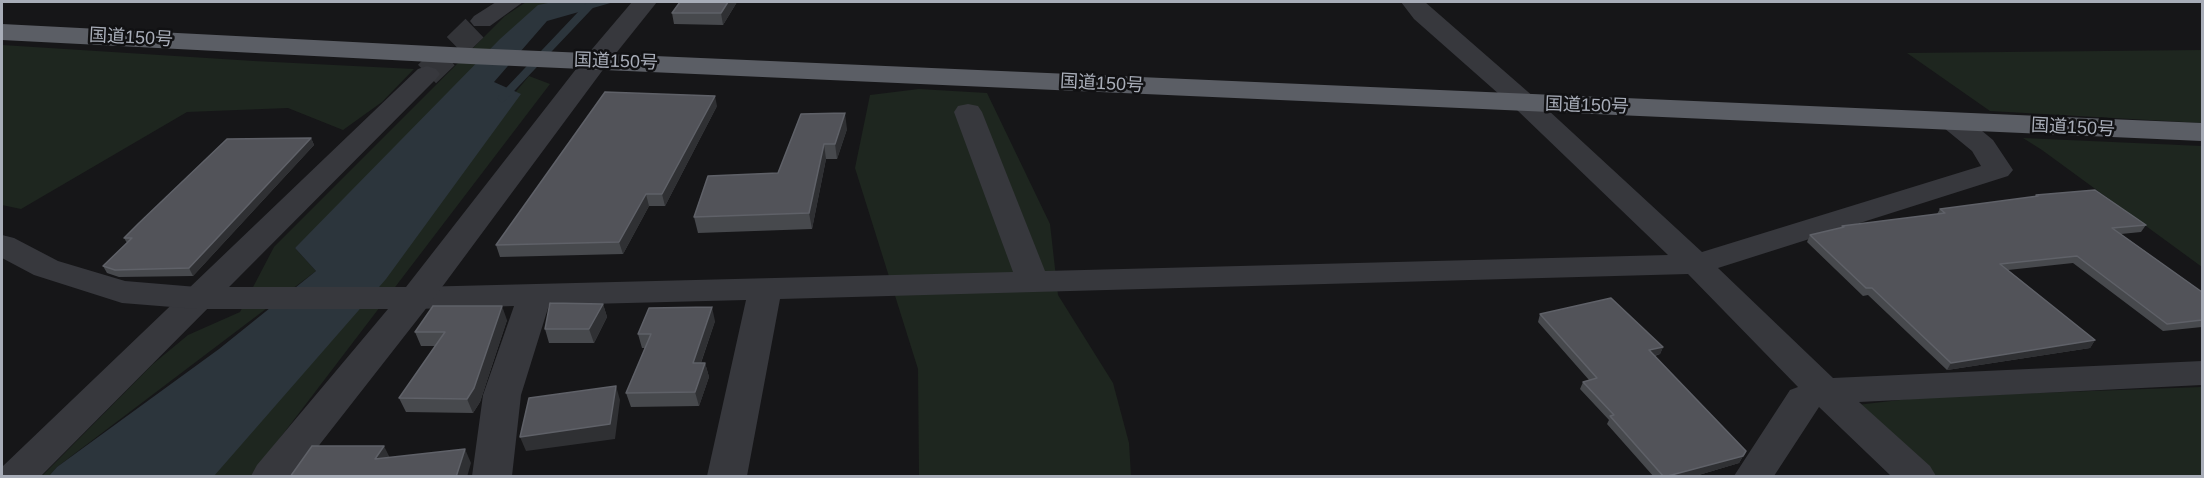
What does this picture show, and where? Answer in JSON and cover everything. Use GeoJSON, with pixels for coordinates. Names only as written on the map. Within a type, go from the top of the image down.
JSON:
{"type":"FeatureCollection","features":[{"type":"Feature","properties":{"kind":"highway","name":"国道150号"},"geometry":{"type":"LineString","coordinates":[[2,32],[470,56],[2202,132]]}},
{"type":"Feature","properties":{"kind":"street"},"geometry":{"type":"LineString","coordinates":[[482,21],[512,2]]}},
{"type":"Feature","properties":{"kind":"street"},"geometry":{"type":"LineString","coordinates":[[272,477],[403,298],[588,61],[645,2]]}},
{"type":"Feature","properties":{"kind":"street"},"geometry":{"type":"LineString","coordinates":[[1413,2],[1422,14],[1526,104],[1696,264],[1824,391],[1916,477]]}},
{"type":"Feature","properties":{"kind":"street"},"geometry":{"type":"LineString","coordinates":[[17,477],[427,74]]}},
{"type":"Feature","properties":{"kind":"street"},"geometry":{"type":"LineString","coordinates":[[968,112],[1033,282]]}},
{"type":"Feature","properties":{"kind":"street"},"geometry":{"type":"LineString","coordinates":[[2,245],[46,268],[122,292],[197,298],[403,298],[1696,264],[1998,170],[1983,146],[1954,122]]}},
{"type":"Feature","properties":{"kind":"street"},"geometry":{"type":"LineString","coordinates":[[727,477],[765,289]]}},
{"type":"Feature","properties":{"kind":"street"},"geometry":{"type":"LineString","coordinates":[[492,477],[502,395],[535,295]]}},
{"type":"Feature","properties":{"kind":"street"},"geometry":{"type":"LineString","coordinates":[[1754,477],[1803,399],[1824,391],[2202,373]]}},
{"type":"Feature","properties":{"kind":"shaded area"},"geometry":{"type":"Polygon","coordinates":[[[526,2],[554,2],[295,248],[316,271],[57,467],[49,476],[42,476],[153,364],[188,335],[240,312],[274,247],[505,16],[526,2]]]}},
{"type":"Feature","properties":{"kind":"shaded area"},"geometry":{"type":"Polygon","coordinates":[[[553,2],[614,2],[547,21],[494,82],[521,94],[386,279],[214,476],[49,476],[57,467],[219,349],[316,271],[295,248],[500,39],[538,5],[553,2]]]}},
{"type":"Feature","properties":{"kind":"shaded area"},"geometry":{"type":"Polygon","coordinates":[[[2,45],[414,69],[382,102],[343,130],[288,108],[187,112],[21,209],[2,205],[2,45]]]}},
{"type":"Feature","properties":{"kind":"shaded area"},"geometry":{"type":"Polygon","coordinates":[[[2202,50],[2202,123],[1990,111],[1907,53],[2202,50]]]}},
{"type":"Feature","properties":{"kind":"shaded area"},"geometry":{"type":"Polygon","coordinates":[[[529,76],[550,84],[251,476],[195,476],[529,76]]]}},
{"type":"Feature","properties":{"kind":"shaded area"},"geometry":{"type":"Polygon","coordinates":[[[919,89],[987,93],[1050,224],[1058,295],[1113,383],[1129,443],[1131,476],[919,476],[918,369],[855,168],[870,95],[919,89]]]}},
{"type":"Feature","properties":{"kind":"shaded area"},"geometry":{"type":"Polygon","coordinates":[[[2023,138],[2202,146],[2202,267],[2042,150],[2023,138]]]}},
{"type":"Feature","properties":{"kind":"shaded area"},"geometry":{"type":"Polygon","coordinates":[[[2202,387],[2202,476],[1933,476],[1857,405],[1925,397],[2202,387]]]}},
{"type":"Feature","properties":{"kind":"building"},"geometry":{"type":"Polygon","coordinates":[[[680,2],[728,2],[721,13],[672,13],[680,2]]]}},
{"type":"Feature","properties":{"kind":"building"},"geometry":{"type":"Polygon","coordinates":[[[605,92],[715,96],[662,194],[646,194],[619,242],[496,245],[605,92]]]}},
{"type":"Feature","properties":{"kind":"building"},"geometry":{"type":"Polygon","coordinates":[[[845,113],[835,144],[824,144],[809,213],[694,217],[708,176],[778,173],[801,114],[845,113]]]}},
{"type":"Feature","properties":{"kind":"building"},"geometry":{"type":"Polygon","coordinates":[[[311,138],[189,268],[115,270],[103,266],[132,238],[124,238],[227,139],[311,138]]]}},
{"type":"Feature","properties":{"kind":"building"},"geometry":{"type":"Polygon","coordinates":[[[2095,190],[2146,225],[2112,228],[2202,292],[2202,320],[2167,324],[2077,256],[2000,264],[2095,340],[1951,363],[1872,288],[1866,288],[1810,235],[1844,227],[1842,226],[1945,213],[1940,209],[2038,196],[2036,195],[2095,190]]]}},
{"type":"Feature","properties":{"kind":"building"},"geometry":{"type":"Polygon","coordinates":[[[1611,298],[1663,347],[1649,350],[1746,451],[1743,456],[1664,477],[1610,416],[1614,415],[1583,382],[1597,378],[1540,314],[1611,298]]]}},
{"type":"Feature","properties":{"kind":"building"},"geometry":{"type":"Polygon","coordinates":[[[550,303],[603,304],[589,329],[545,329],[550,303]]]}},
{"type":"Feature","properties":{"kind":"building"},"geometry":{"type":"Polygon","coordinates":[[[433,306],[502,306],[474,388],[467,399],[399,398],[445,332],[415,332],[433,306]]]}},
{"type":"Feature","properties":{"kind":"building"},"geometry":{"type":"Polygon","coordinates":[[[712,307],[693,363],[705,363],[695,392],[626,393],[651,334],[638,334],[649,308],[712,307]]]}},
{"type":"Feature","properties":{"kind":"building"},"geometry":{"type":"Polygon","coordinates":[[[616,386],[610,424],[520,437],[529,398],[616,386]]]}},
{"type":"Feature","properties":{"kind":"building"},"geometry":{"type":"Polygon","coordinates":[[[312,446],[384,446],[375,459],[465,449],[456,477],[290,477],[312,446]]]}},
{"type":"Feature","properties":{"kind":"waterway"},"geometry":{"type":"LineString","coordinates":[[502,98],[593,2]]}},
{"type":"Feature","properties":{"kind":"tunnel"},"geometry":{"type":"LineString","coordinates":[[427,74],[482,21]]}}]}
